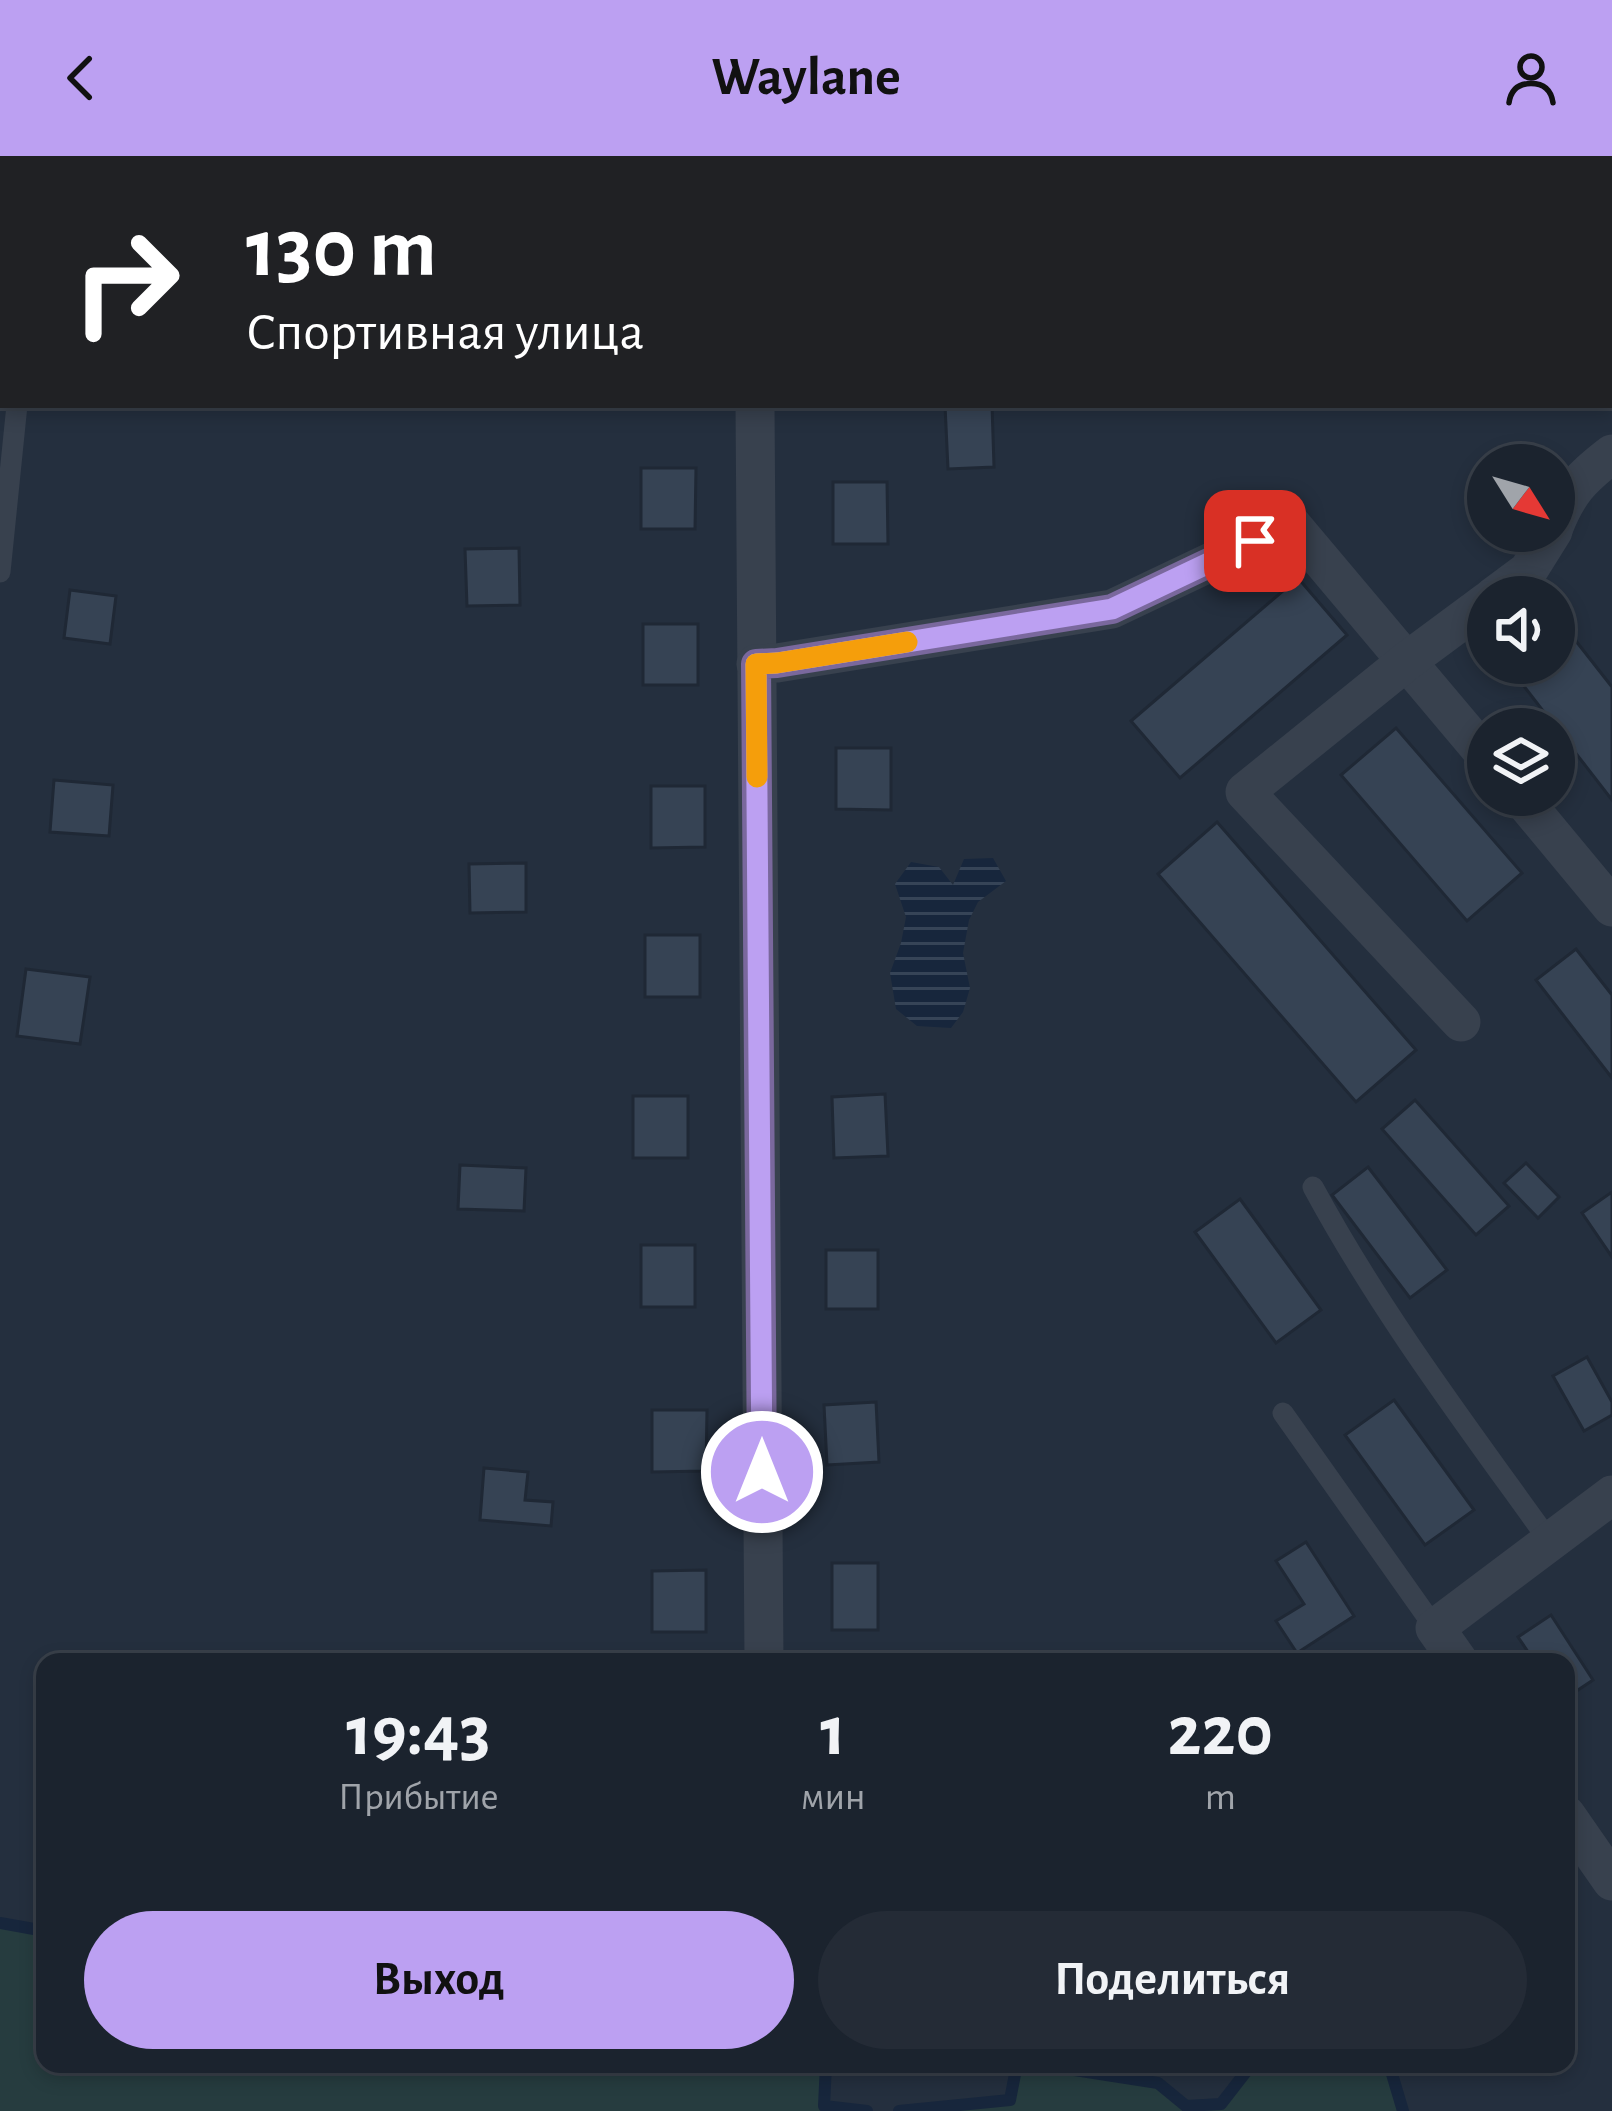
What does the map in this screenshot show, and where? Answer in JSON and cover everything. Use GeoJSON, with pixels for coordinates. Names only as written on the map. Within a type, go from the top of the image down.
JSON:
{"type":"FeatureCollection","features":[{"type":"Feature","properties":{"kind":"street"},"geometry":{"type":"LineString","coordinates":[[755,408],[764,1653]]}},
{"type":"Feature","properties":{"kind":"street"},"geometry":{"type":"LineString","coordinates":[[1575,486],[1612,454]]}},
{"type":"Feature","properties":{"kind":"street"},"geometry":{"type":"LineString","coordinates":[[756,664],[1112,609],[1291,524],[1467,733]]}},
{"type":"Feature","properties":{"kind":"street"},"geometry":{"type":"LineString","coordinates":[[1521,576],[1539,552]]}},
{"type":"Feature","properties":{"kind":"street"},"geometry":{"type":"LineString","coordinates":[[1461,1022],[1245,791],[1467,617]]}},
{"type":"Feature","properties":{"kind":"street"},"geometry":{"type":"LineString","coordinates":[[1536,816],[1612,907]]}},
{"type":"Feature","properties":{"kind":"street"},"geometry":{"type":"LineString","coordinates":[[1453,1653],[1436,1628],[1612,1496]]}},
{"type":"Feature","properties":{"kind":"street"},"geometry":{"type":"LineString","coordinates":[[1575,1828],[1612,1881]]}},
{"type":"Feature","properties":{"kind":"lane"},"geometry":{"type":"LineString","coordinates":[[0,572],[17,408]]}},
{"type":"Feature","properties":{"kind":"lane"},"geometry":{"type":"LineString","coordinates":[[1312,1187],[1399,1331],[1550,1542]]}},
{"type":"Feature","properties":{"kind":"lane"},"geometry":{"type":"LineString","coordinates":[[1283,1413],[1436,1628]]}},
{"type":"Feature","properties":{"kind":"green space"},"geometry":{"type":"Polygon","coordinates":[[[0,1923],[36,1929],[36,2073],[826,2073],[824,2106],[867,2111],[0,2111],[0,1923]]]}},
{"type":"Feature","properties":{"kind":"green space"},"geometry":{"type":"Polygon","coordinates":[[[1015,2073],[1094,2073],[1158,2083],[1186,2106],[1221,2104],[1245,2073],[1392,2073],[1403,2111],[899,2111],[1009,2100],[1015,2073]]]}},
{"type":"Feature","properties":{"kind":"water"},"geometry":{"type":"Polygon","coordinates":[[[993,858],[1006,881],[978,902],[969,920],[963,953],[970,988],[963,1012],[951,1028],[917,1026],[896,1009],[890,973],[906,917],[895,884],[911,862],[939,867],[953,885],[964,859],[993,858]]]}},
{"type":"Feature","properties":{"kind":"building"},"geometry":{"type":"Polygon","coordinates":[[[945,408],[992,408],[994,467],[948,469],[945,408]]]}},
{"type":"Feature","properties":{"kind":"building"},"geometry":{"type":"Polygon","coordinates":[[[641,468],[696,468],[695,529],[641,529],[641,468]]]}},
{"type":"Feature","properties":{"kind":"building"},"geometry":{"type":"Polygon","coordinates":[[[833,482],[887,482],[888,544],[833,544],[833,482]]]}},
{"type":"Feature","properties":{"kind":"building"},"geometry":{"type":"Polygon","coordinates":[[[519,548],[520,605],[467,606],[465,549],[519,548]]]}},
{"type":"Feature","properties":{"kind":"building"},"geometry":{"type":"Polygon","coordinates":[[[1298,578],[1347,635],[1180,778],[1131,721],[1298,578]]]}},
{"type":"Feature","properties":{"kind":"building"},"geometry":{"type":"Polygon","coordinates":[[[70,590],[116,596],[110,644],[64,638],[70,590]]]}},
{"type":"Feature","properties":{"kind":"building"},"geometry":{"type":"Polygon","coordinates":[[[643,624],[698,624],[698,685],[643,685],[643,624]]]}},
{"type":"Feature","properties":{"kind":"building"},"geometry":{"type":"Polygon","coordinates":[[[1575,640],[1612,687],[1612,800],[1575,752],[1575,708],[1541,708],[1522,684],[1575,684],[1575,640]]]}},
{"type":"Feature","properties":{"kind":"building"},"geometry":{"type":"Polygon","coordinates":[[[1396,728],[1467,810],[1467,816],[1472,816],[1522,873],[1467,921],[1341,775],[1396,728]]]}},
{"type":"Feature","properties":{"kind":"building"},"geometry":{"type":"Polygon","coordinates":[[[836,748],[891,748],[891,810],[836,809],[836,748]]]}},
{"type":"Feature","properties":{"kind":"building"},"geometry":{"type":"Polygon","coordinates":[[[54,780],[113,785],[109,836],[50,832],[54,780]]]}},
{"type":"Feature","properties":{"kind":"building"},"geometry":{"type":"Polygon","coordinates":[[[651,786],[705,786],[705,847],[651,848],[651,786]]]}},
{"type":"Feature","properties":{"kind":"building"},"geometry":{"type":"Polygon","coordinates":[[[1217,822],[1416,1050],[1356,1102],[1158,874],[1217,822]]]}},
{"type":"Feature","properties":{"kind":"building"},"geometry":{"type":"Polygon","coordinates":[[[526,863],[526,912],[470,913],[469,864],[526,863]]]}},
{"type":"Feature","properties":{"kind":"building"},"geometry":{"type":"Polygon","coordinates":[[[645,935],[700,935],[700,997],[645,997],[645,935]]]}},
{"type":"Feature","properties":{"kind":"building"},"geometry":{"type":"Polygon","coordinates":[[[1576,949],[1612,995],[1612,1078],[1536,980],[1576,949]]]}},
{"type":"Feature","properties":{"kind":"building"},"geometry":{"type":"Polygon","coordinates":[[[26,969],[90,977],[80,1044],[17,1036],[26,969]]]}},
{"type":"Feature","properties":{"kind":"building"},"geometry":{"type":"Polygon","coordinates":[[[885,1094],[888,1156],[834,1158],[832,1097],[885,1094]]]}},
{"type":"Feature","properties":{"kind":"building"},"geometry":{"type":"Polygon","coordinates":[[[633,1096],[688,1096],[688,1158],[633,1158],[633,1096]]]}},
{"type":"Feature","properties":{"kind":"building"},"geometry":{"type":"Polygon","coordinates":[[[1415,1100],[1509,1206],[1476,1235],[1382,1129],[1415,1100]]]}},
{"type":"Feature","properties":{"kind":"building"},"geometry":{"type":"Polygon","coordinates":[[[1526,1163],[1559,1197],[1538,1218],[1504,1183],[1526,1163]]]}},
{"type":"Feature","properties":{"kind":"building"},"geometry":{"type":"Polygon","coordinates":[[[460,1165],[526,1168],[524,1211],[458,1209],[460,1165]]]}},
{"type":"Feature","properties":{"kind":"building"},"geometry":{"type":"Polygon","coordinates":[[[1368,1167],[1447,1270],[1410,1298],[1332,1195],[1368,1167]]]}},
{"type":"Feature","properties":{"kind":"building"},"geometry":{"type":"Polygon","coordinates":[[[1612,1192],[1612,1257],[1582,1213],[1612,1192]]]}},
{"type":"Feature","properties":{"kind":"building"},"geometry":{"type":"Polygon","coordinates":[[[1240,1199],[1321,1310],[1276,1343],[1195,1232],[1240,1199]]]}},
{"type":"Feature","properties":{"kind":"building"},"geometry":{"type":"Polygon","coordinates":[[[641,1245],[695,1245],[695,1307],[641,1307],[641,1245]]]}},
{"type":"Feature","properties":{"kind":"building"},"geometry":{"type":"Polygon","coordinates":[[[826,1250],[878,1250],[878,1309],[826,1309],[826,1250]]]}},
{"type":"Feature","properties":{"kind":"building"},"geometry":{"type":"Polygon","coordinates":[[[1587,1357],[1612,1402],[1612,1415],[1584,1431],[1553,1376],[1587,1357]]]}},
{"type":"Feature","properties":{"kind":"building"},"geometry":{"type":"Polygon","coordinates":[[[1394,1400],[1474,1510],[1425,1545],[1345,1435],[1394,1400]]]}},
{"type":"Feature","properties":{"kind":"building"},"geometry":{"type":"Polygon","coordinates":[[[876,1402],[879,1462],[827,1465],[824,1405],[876,1402]]]}},
{"type":"Feature","properties":{"kind":"building"},"geometry":{"type":"Polygon","coordinates":[[[652,1410],[707,1410],[706,1471],[652,1472],[652,1410]]]}},
{"type":"Feature","properties":{"kind":"building"},"geometry":{"type":"Polygon","coordinates":[[[484,1468],[528,1472],[525,1500],[553,1502],[551,1526],[480,1520],[484,1468]]]}},
{"type":"Feature","properties":{"kind":"building"},"geometry":{"type":"Polygon","coordinates":[[[1306,1542],[1354,1616],[1297,1653],[1276,1621],[1304,1604],[1276,1561],[1306,1542]]]}},
{"type":"Feature","properties":{"kind":"building"},"geometry":{"type":"Polygon","coordinates":[[[832,1563],[878,1563],[878,1630],[832,1630],[832,1563]]]}},
{"type":"Feature","properties":{"kind":"building"},"geometry":{"type":"Polygon","coordinates":[[[706,1570],[706,1632],[652,1632],[652,1571],[706,1570]]]}},
{"type":"Feature","properties":{"kind":"building"},"geometry":{"type":"Polygon","coordinates":[[[1551,1615],[1593,1680],[1575,1692],[1575,1653],[1529,1653],[1518,1637],[1551,1615]]]}},
{"type":"Feature","properties":{"kind":"waterway"},"geometry":{"type":"LineString","coordinates":[[0,1923],[36,1929]]}},
{"type":"Feature","properties":{"kind":"waterway"},"geometry":{"type":"LineString","coordinates":[[826,2073],[824,2106],[867,2111]]}},
{"type":"Feature","properties":{"kind":"waterway"},"geometry":{"type":"LineString","coordinates":[[899,2111],[1010,2100],[1015,2073]]}},
{"type":"Feature","properties":{"kind":"waterway"},"geometry":{"type":"LineString","coordinates":[[1094,2073],[1158,2083],[1186,2106],[1221,2104],[1245,2073]]}},
{"type":"Feature","properties":{"kind":"waterway"},"geometry":{"type":"LineString","coordinates":[[1392,2073],[1403,2111]]}},
{"type":"Feature","properties":{"kind":"slow traffic"},"geometry":{"type":"LineString","coordinates":[[757,777],[756,664],[907,642]]}},
{"type":"Feature","properties":{"kind":"route"},"geometry":{"type":"LineString","coordinates":[[762,1472],[756,664],[1112,609],[1255,541]]}}]}
